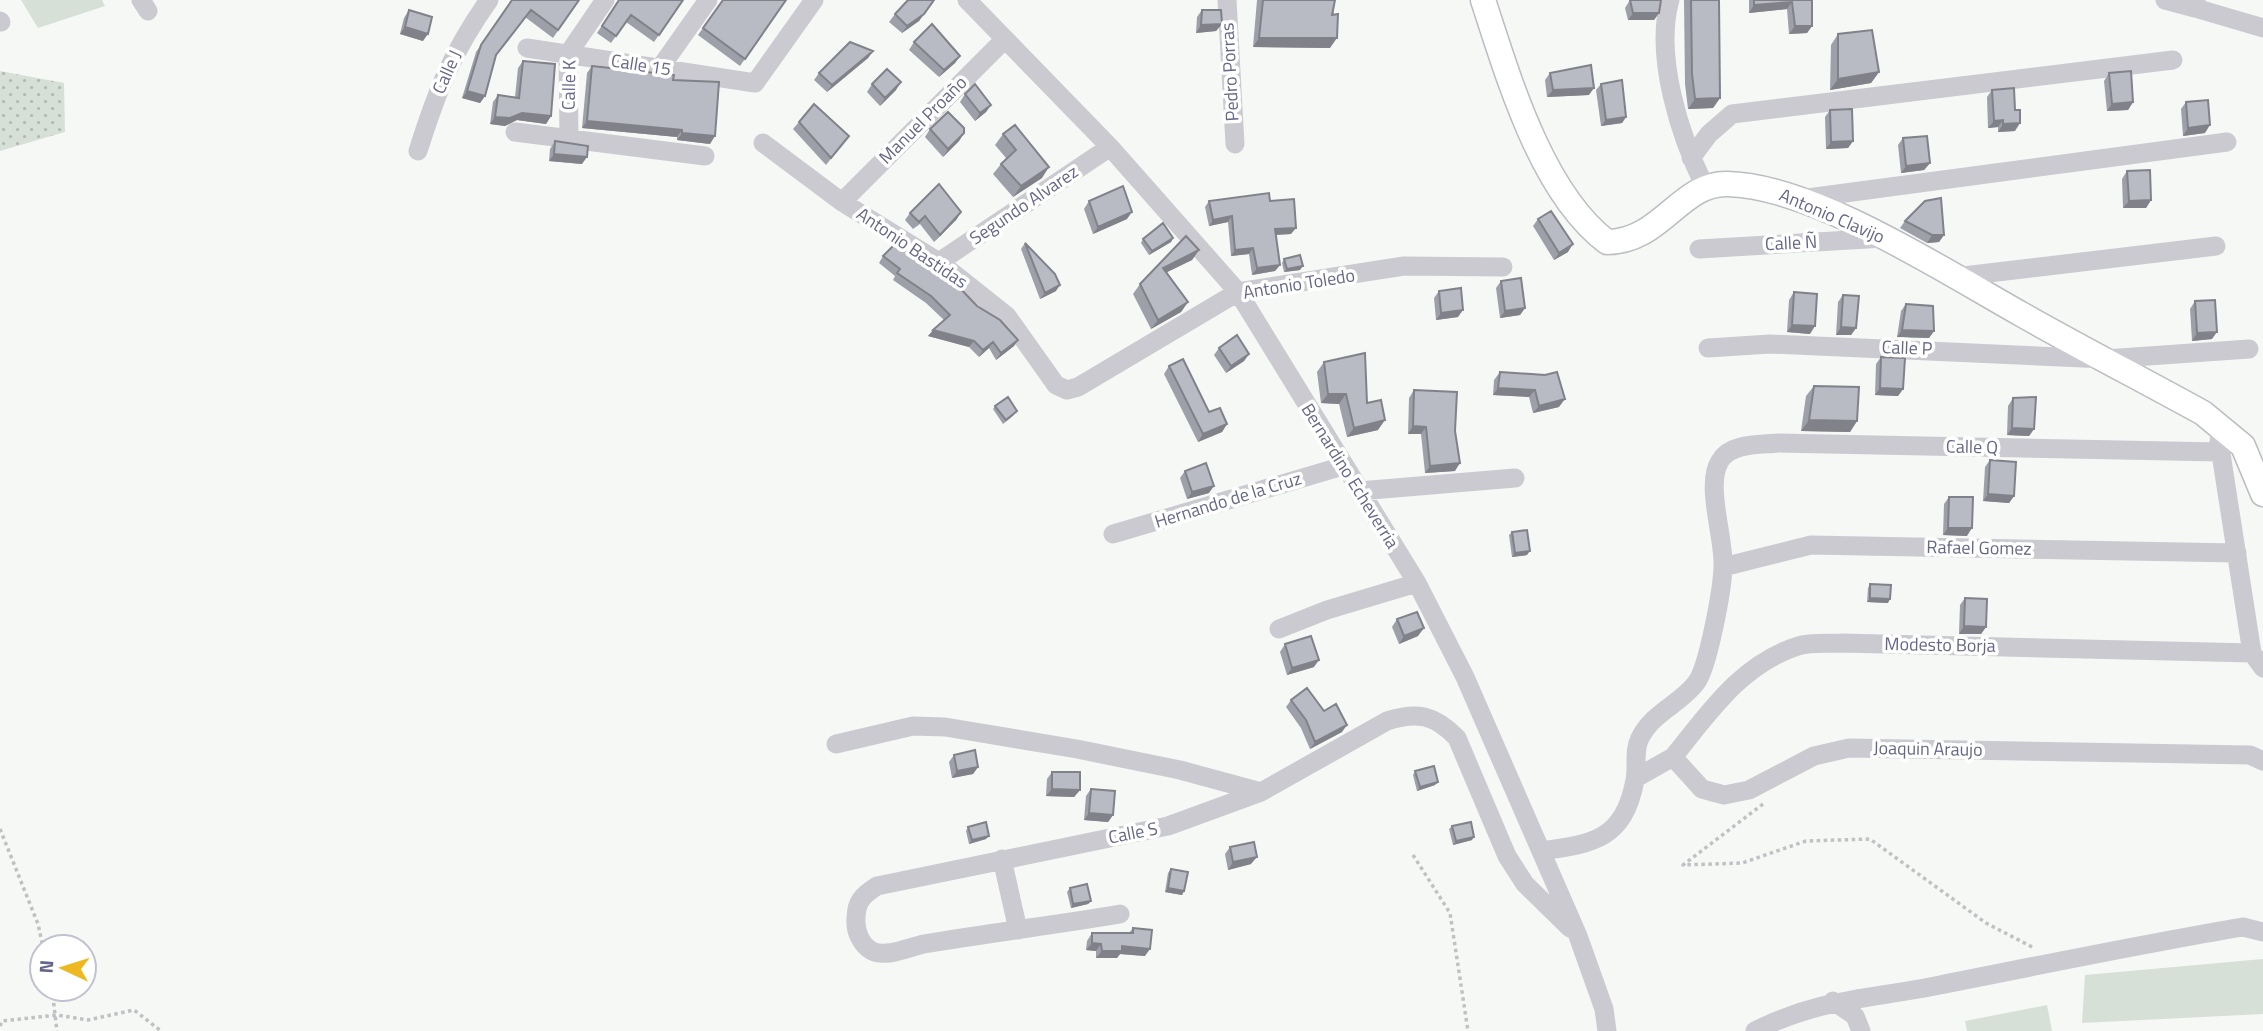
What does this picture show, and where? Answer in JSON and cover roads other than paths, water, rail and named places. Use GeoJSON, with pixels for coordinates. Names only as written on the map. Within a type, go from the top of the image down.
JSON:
{"type":"FeatureCollection","features":[{"type":"Feature","properties":{"kind":"main road"},"geometry":{"type":"LineString","coordinates":[[1483,0],[1528,125],[1558,183],[1591,230],[1607,242],[1637,237],[1705,187]]}},
{"type":"Feature","properties":{"kind":"main road","name":"Antonio Clavijo"},"geometry":{"type":"LineString","coordinates":[[1705,187],[1745,185],[1800,199],[1884,238],[2105,359],[2216,423],[2243,446],[2263,494]]}},
{"type":"Feature","properties":{"kind":"street","name":"Calle J"},"geometry":{"type":"LineString","coordinates":[[418,151],[438,88],[457,46],[489,0]]}},
{"type":"Feature","properties":{"kind":"street","name":"Calle K"},"geometry":{"type":"LineString","coordinates":[[569,139],[568,54],[605,0]]}},
{"type":"Feature","properties":{"kind":"street"},"geometry":{"type":"LineString","coordinates":[[660,68],[708,0]]}},
{"type":"Feature","properties":{"kind":"street","name":"Calle 15"},"geometry":{"type":"LineString","coordinates":[[527,48],[755,83],[814,0]]}},
{"type":"Feature","properties":{"kind":"street","name":"Bernardino Echeverria"},"geometry":{"type":"LineString","coordinates":[[967,0],[1110,147],[1238,292],[1417,583],[1465,677],[1578,936],[1604,1009],[1607,1031]]}},
{"type":"Feature","properties":{"kind":"street","name":"Pedro Porras"},"geometry":{"type":"LineString","coordinates":[[1227,0],[1235,144]]}},
{"type":"Feature","properties":{"kind":"street"},"geometry":{"type":"LineString","coordinates":[[1671,0],[1665,48],[1676,109],[1691,158],[1705,187]]}},
{"type":"Feature","properties":{"kind":"street"},"geometry":{"type":"LineString","coordinates":[[2165,0],[2196,4],[2263,28]]}},
{"type":"Feature","properties":{"kind":"street","name":"Manuel Proaño"},"geometry":{"type":"LineString","coordinates":[[842,202],[1005,39]]}},
{"type":"Feature","properties":{"kind":"street"},"geometry":{"type":"LineString","coordinates":[[1691,158],[1709,134],[1732,114],[2173,60]]}},
{"type":"Feature","properties":{"kind":"street"},"geometry":{"type":"LineString","coordinates":[[515,132],[705,156]]}},
{"type":"Feature","properties":{"kind":"street"},"geometry":{"type":"LineString","coordinates":[[1800,199],[2227,142]]}},
{"type":"Feature","properties":{"kind":"street","name":"Antonio Bastidas"},"geometry":{"type":"LineString","coordinates":[[763,143],[842,202],[939,262],[1007,316],[1056,385],[1067,390],[1078,387]]}},
{"type":"Feature","properties":{"kind":"street","name":"Segundo Alvarez"},"geometry":{"type":"LineString","coordinates":[[939,262],[1110,147]]}},
{"type":"Feature","properties":{"kind":"street","name":"Calle Ñ"},"geometry":{"type":"LineString","coordinates":[[1699,248],[1884,238]]}},
{"type":"Feature","properties":{"kind":"street"},"geometry":{"type":"LineString","coordinates":[[1955,277],[2216,246]]}},
{"type":"Feature","properties":{"kind":"street","name":"Antonio Toledo"},"geometry":{"type":"LineString","coordinates":[[1078,387],[1238,292],[1404,266],[1503,267]]}},
{"type":"Feature","properties":{"kind":"street","name":"Calle P"},"geometry":{"type":"LineString","coordinates":[[1708,348],[1770,344],[2105,359],[2249,349]]}},
{"type":"Feature","properties":{"kind":"street"},"geometry":{"type":"LineString","coordinates":[[2216,423],[2237,554],[2258,660]]}},
{"type":"Feature","properties":{"kind":"street","name":"Calle Q"},"geometry":{"type":"LineString","coordinates":[[1723,567],[1714,481],[1717,464],[1725,453],[1745,446],[1778,443],[2220,452]]}},
{"type":"Feature","properties":{"kind":"street","name":"Hernando de la Cruz"},"geometry":{"type":"LineString","coordinates":[[1113,534],[1343,466]]}},
{"type":"Feature","properties":{"kind":"street"},"geometry":{"type":"LineString","coordinates":[[1359,491],[1514,478]]}},
{"type":"Feature","properties":{"kind":"street","name":"Rafael Gomez"},"geometry":{"type":"LineString","coordinates":[[1723,567],[1789,548],[1811,545],[2237,554]]}},
{"type":"Feature","properties":{"kind":"street"},"geometry":{"type":"LineString","coordinates":[[1541,851],[1585,846],[1604,837],[1621,823],[1636,778],[1638,741],[1648,723],[1685,695],[1704,668],[1723,567]]}},
{"type":"Feature","properties":{"kind":"street"},"geometry":{"type":"LineString","coordinates":[[1279,629],[1326,610],[1417,583]]}},
{"type":"Feature","properties":{"kind":"street","name":"Modesto Borja"},"geometry":{"type":"LineString","coordinates":[[1673,757],[1732,685],[1765,660],[1800,646],[1855,643],[2258,660]]}},
{"type":"Feature","properties":{"kind":"street","name":"Calle S"},"geometry":{"type":"LineString","coordinates":[[1120,914],[887,953],[873,951],[861,941],[856,925],[856,907],[861,897],[877,886],[1168,826],[1261,792],[1387,721],[1407,714],[1426,715],[1443,724],[1457,738],[1507,856],[1525,884],[1578,936]]}},
{"type":"Feature","properties":{"kind":"street"},"geometry":{"type":"LineString","coordinates":[[836,744],[912,726],[946,727],[1142,762],[1261,792]]}},
{"type":"Feature","properties":{"kind":"street","name":"Joaquin Araujo"},"geometry":{"type":"LineString","coordinates":[[1673,757],[1702,789],[1724,795],[1749,790],[1814,756],[1849,748],[2257,758]]}},
{"type":"Feature","properties":{"kind":"street"},"geometry":{"type":"LineString","coordinates":[[1636,778],[1673,757]]}},
{"type":"Feature","properties":{"kind":"street"},"geometry":{"type":"LineString","coordinates":[[1002,859],[1018,930]]}},
{"type":"Feature","properties":{"kind":"street"},"geometry":{"type":"LineString","coordinates":[[1755,1031],[1780,1018],[1833,1001],[1937,986],[2057,960],[2243,927],[2263,932]]}},
{"type":"Feature","properties":{"kind":"street"},"geometry":{"type":"LineString","coordinates":[[1833,1001],[1855,1016],[1861,1031]]}}]}
